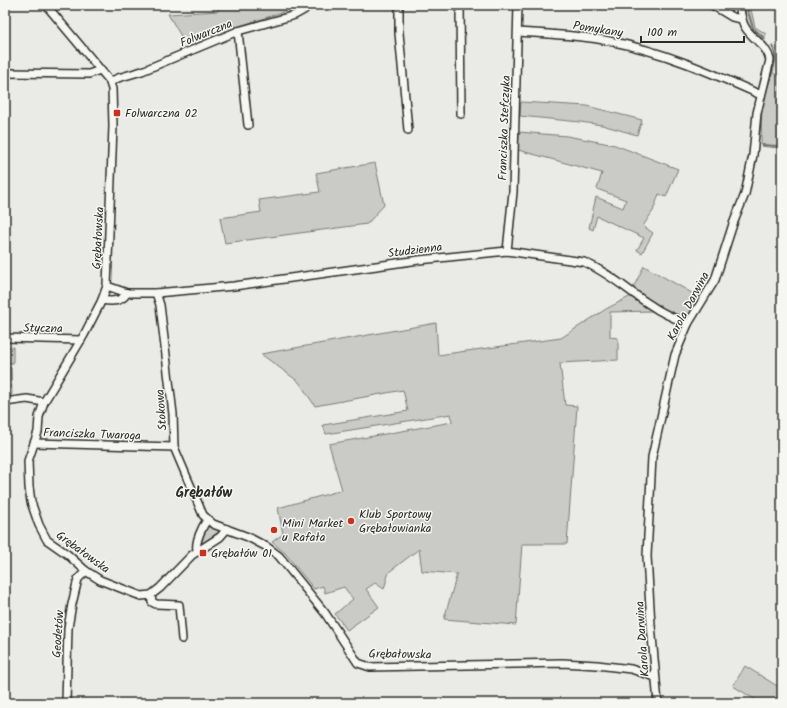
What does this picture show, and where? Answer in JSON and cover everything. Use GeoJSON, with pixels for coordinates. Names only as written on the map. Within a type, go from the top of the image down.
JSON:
{"type":"FeatureCollection","features":[{"type":"Feature","properties":{"kind":"street"},"geometry":{"type":"LineString","coordinates":[[46,5],[110,82]]}},
{"type":"Feature","properties":{"kind":"street","name":"Folwarczna"},"geometry":{"type":"LineString","coordinates":[[110,82],[142,71],[238,31],[296,15],[304,10],[308,5]]}},
{"type":"Feature","properties":{"kind":"street"},"geometry":{"type":"LineString","coordinates":[[399,5],[399,33],[408,130]]}},
{"type":"Feature","properties":{"kind":"street"},"geometry":{"type":"LineString","coordinates":[[460,5],[461,114]]}},
{"type":"Feature","properties":{"kind":"street","name":"Franciszka Stefczyka"},"geometry":{"type":"LineString","coordinates":[[507,251],[513,192],[518,5]]}},
{"type":"Feature","properties":{"kind":"street"},"geometry":{"type":"LineString","coordinates":[[712,5],[732,17],[742,19]]}},
{"type":"Feature","properties":{"kind":"street","name":"Karola Darwina"},"geometry":{"type":"LineString","coordinates":[[658,703],[647,556],[652,457],[675,356],[688,324],[715,280],[733,224],[745,194],[753,155],[756,113],[770,60],[769,53],[765,47],[745,27],[739,5]]}},
{"type":"Feature","properties":{"kind":"street"},"geometry":{"type":"LineString","coordinates":[[238,31],[248,125]]}},
{"type":"Feature","properties":{"kind":"street","name":"Pomykany"},"geometry":{"type":"LineString","coordinates":[[518,32],[583,37],[630,46],[704,70],[760,95]]}},
{"type":"Feature","properties":{"kind":"street"},"geometry":{"type":"LineString","coordinates":[[5,73],[90,74],[100,70]]}},
{"type":"Feature","properties":{"kind":"street","name":"Grębałowska"},"geometry":{"type":"LineString","coordinates":[[110,82],[112,89],[113,126],[111,214],[107,286],[102,300],[82,340],[44,402],[39,417],[38,432],[28,461],[29,487],[31,502],[39,525],[47,540],[67,554],[86,571],[100,580],[140,596],[151,595]]}},
{"type":"Feature","properties":{"kind":"street","name":"Studzienna"},"geometry":{"type":"LineString","coordinates":[[107,286],[127,293],[156,293],[234,286],[419,260],[507,251],[584,262],[594,266],[617,280],[656,310],[688,324]]}},
{"type":"Feature","properties":{"kind":"street","name":"Studzienna"},"geometry":{"type":"LineString","coordinates":[[102,300],[109,302],[115,301],[124,298],[127,293]]}},
{"type":"Feature","properties":{"kind":"street","name":"Stokowa"},"geometry":{"type":"LineString","coordinates":[[156,293],[160,305],[172,406],[174,447],[201,512],[207,520]]}},
{"type":"Feature","properties":{"kind":"street","name":"Styczna"},"geometry":{"type":"LineString","coordinates":[[5,338],[82,340]]}},
{"type":"Feature","properties":{"kind":"street"},"geometry":{"type":"LineString","coordinates":[[5,402],[27,399],[44,402]]}},
{"type":"Feature","properties":{"kind":"street","name":"Franciszka Twaroga"},"geometry":{"type":"LineString","coordinates":[[34,443],[174,447]]}},
{"type":"Feature","properties":{"kind":"street"},"geometry":{"type":"LineString","coordinates":[[197,550],[196,544],[207,520]]}},
{"type":"Feature","properties":{"kind":"street","name":"Grębałowska"},"geometry":{"type":"LineString","coordinates":[[207,520],[213,524],[267,546],[279,556],[325,613],[358,663],[370,667],[562,663],[631,669],[655,677]]}},
{"type":"Feature","properties":{"kind":"street"},"geometry":{"type":"LineString","coordinates":[[182,639],[179,605],[156,604],[152,602],[151,595],[160,588],[197,550],[220,537],[227,529]]}},
{"type":"Feature","properties":{"kind":"street","name":"Geodetów"},"geometry":{"type":"LineString","coordinates":[[66,703],[68,628],[78,579],[86,571]]}},
{"type":"Feature","properties":{"kind":"shaded area"},"geometry":{"type":"Polygon","coordinates":[[[218,5],[304,5],[235,28],[188,48],[168,14],[218,11],[218,5]]]}},
{"type":"Feature","properties":{"kind":"shaded area"},"geometry":{"type":"Polygon","coordinates":[[[738,5],[750,5],[755,27],[766,34],[763,41],[743,20],[746,12],[738,7],[738,5]]]}},
{"type":"Feature","properties":{"kind":"shaded area"},"geometry":{"type":"Polygon","coordinates":[[[770,71],[782,78],[782,152],[778,148],[761,146],[762,95],[770,71]]]}},
{"type":"Feature","properties":{"kind":"shaded area"},"geometry":{"type":"Polygon","coordinates":[[[521,102],[587,106],[642,120],[637,135],[602,125],[520,116],[521,102]]]}},
{"type":"Feature","properties":{"kind":"shaded area"},"geometry":{"type":"Polygon","coordinates":[[[519,132],[567,136],[615,145],[678,169],[666,197],[659,194],[653,211],[643,226],[653,233],[642,253],[637,250],[644,238],[597,216],[593,230],[589,228],[596,197],[623,208],[626,200],[597,189],[602,173],[518,150],[519,132]]]}},
{"type":"Feature","properties":{"kind":"shaded area"},"geometry":{"type":"Polygon","coordinates":[[[375,163],[384,205],[367,224],[225,243],[220,218],[261,212],[259,200],[320,192],[316,173],[375,163]]]}},
{"type":"Feature","properties":{"kind":"shaded area"},"geometry":{"type":"Polygon","coordinates":[[[644,266],[699,297],[689,315],[680,317],[666,312],[633,288],[644,266]]]}},
{"type":"Feature","properties":{"kind":"shaded area"},"geometry":{"type":"Polygon","coordinates":[[[631,296],[653,311],[610,312],[610,337],[618,338],[618,360],[560,363],[565,405],[577,406],[567,544],[522,544],[516,625],[444,619],[457,574],[422,571],[419,549],[389,572],[384,589],[375,583],[366,589],[379,607],[347,630],[335,614],[353,599],[344,587],[325,593],[323,586],[314,589],[285,553],[272,542],[283,534],[278,508],[342,490],[329,444],[452,422],[451,414],[326,434],[323,425],[408,411],[403,390],[315,406],[299,382],[261,354],[436,323],[438,355],[561,338],[606,309],[631,296]]]}},
{"type":"Feature","properties":{"kind":"shaded area"},"geometry":{"type":"Polygon","coordinates":[[[5,347],[13,347],[13,363],[5,363],[5,347]]]}},
{"type":"Feature","properties":{"kind":"shaded area"},"geometry":{"type":"Polygon","coordinates":[[[5,368],[11,368],[12,395],[5,396],[5,368]]]}},
{"type":"Feature","properties":{"kind":"shaded area"},"geometry":{"type":"Polygon","coordinates":[[[207,526],[220,531],[201,544],[200,542],[207,526]]]}},
{"type":"Feature","properties":{"kind":"shaded area"},"geometry":{"type":"Polygon","coordinates":[[[745,666],[782,689],[782,703],[761,703],[733,686],[745,666]]]}},
{"type":"Feature","properties":{"kind":"waterway"},"geometry":{"type":"LineString","coordinates":[[746,5],[753,28],[765,39]]}},
{"type":"Feature","properties":{"kind":"waterway"},"geometry":{"type":"LineString","coordinates":[[766,89],[775,61],[772,46]]}},
{"type":"Feature","properties":{"kind":"waterway"},"geometry":{"type":"LineString","coordinates":[[759,136],[762,105]]}},
{"type":"Feature","properties":{"kind":"waterway"},"geometry":{"type":"LineString","coordinates":[[762,145],[777,146],[782,149]]}},
{"type":"Feature","properties":{"kind":"place","name":"Folwarczna 02"},"geometry":{"type":"Point","coordinates":[117,113]}},
{"type":"Feature","properties":{"kind":"place","name":"Klub Sportowy Grębałowianka"},"geometry":{"type":"Point","coordinates":[351,521]}},
{"type":"Feature","properties":{"kind":"place","name":"Mini Market u Rafała"},"geometry":{"type":"Point","coordinates":[274,530]}},
{"type":"Feature","properties":{"kind":"place","name":"Grębałów 01"},"geometry":{"type":"Point","coordinates":[203,553]}},
{"type":"Feature","properties":{"kind":"district","name":"Grębałów"},"geometry":{"type":"Point","coordinates":[204,492]}}]}
